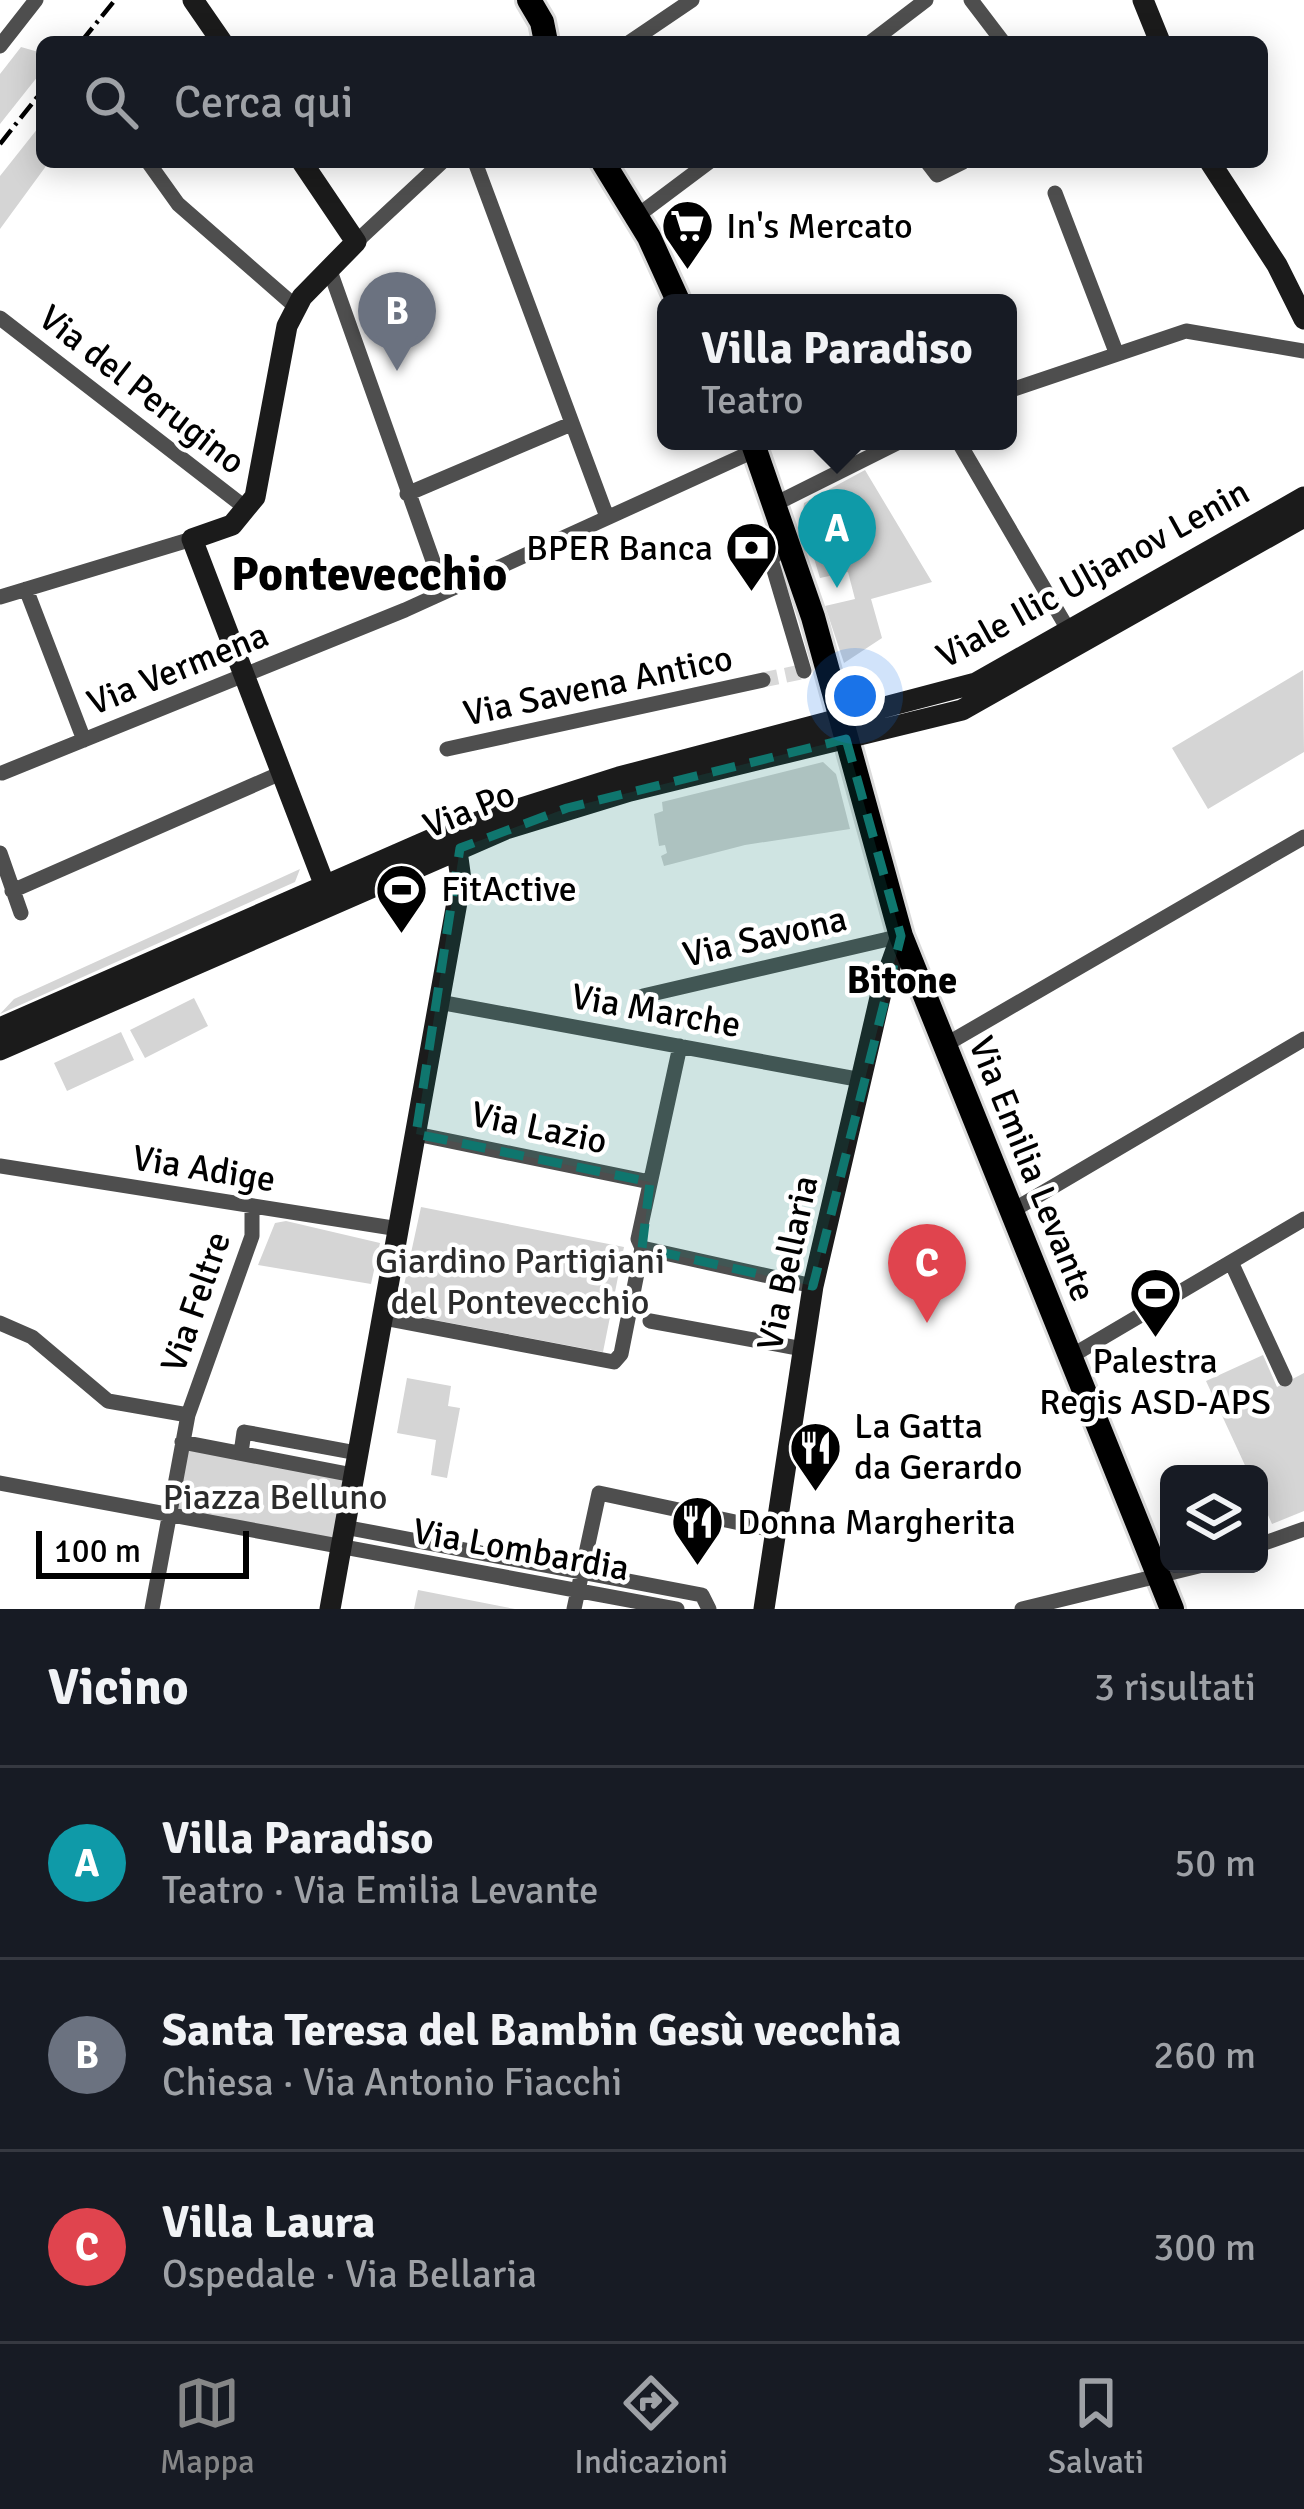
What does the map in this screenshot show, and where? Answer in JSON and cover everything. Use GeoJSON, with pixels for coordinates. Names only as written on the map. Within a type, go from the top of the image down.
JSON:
{"type":"FeatureCollection","features":[{"type":"Feature","properties":{"kind":"main road"},"geometry":{"type":"LineString","coordinates":[[529,1],[532,19],[543,36]]}},
{"type":"Feature","properties":{"kind":"main road"},"geometry":{"type":"LineString","coordinates":[[606,168],[633,219],[639,244],[650,250],[674,294]]}},
{"type":"Feature","properties":{"kind":"main road","name":"Via Emilia Levante"},"geometry":{"type":"LineString","coordinates":[[756,450],[789,539],[811,670],[844,730],[901,936],[1172,1609]]}},
{"type":"Feature","properties":{"kind":"street"},"geometry":{"type":"LineString","coordinates":[[0,46],[36,0]]}},
{"type":"Feature","properties":{"kind":"street"},"geometry":{"type":"LineString","coordinates":[[193,0],[217,36]]}},
{"type":"Feature","properties":{"kind":"street"},"geometry":{"type":"LineString","coordinates":[[639,36],[692,0]]}},
{"type":"Feature","properties":{"kind":"street"},"geometry":{"type":"LineString","coordinates":[[879,36],[926,0]]}},
{"type":"Feature","properties":{"kind":"street"},"geometry":{"type":"LineString","coordinates":[[971,0],[998,36]]}},
{"type":"Feature","properties":{"kind":"street"},"geometry":{"type":"LineString","coordinates":[[1143,0],[1154,36]]}},
{"type":"Feature","properties":{"kind":"street"},"geometry":{"type":"LineString","coordinates":[[152,168],[178,204],[296,307]]}},
{"type":"Feature","properties":{"kind":"street"},"geometry":{"type":"LineString","coordinates":[[306,168],[356,242]]}},
{"type":"Feature","properties":{"kind":"street"},"geometry":{"type":"LineString","coordinates":[[0,597],[232,525],[248,509],[259,485],[281,345],[296,307],[329,268],[436,168]]}},
{"type":"Feature","properties":{"kind":"street"},"geometry":{"type":"LineString","coordinates":[[478,168],[607,518]]}},
{"type":"Feature","properties":{"kind":"street"},"geometry":{"type":"LineString","coordinates":[[633,219],[702,168]]}},
{"type":"Feature","properties":{"kind":"street"},"geometry":{"type":"LineString","coordinates":[[1214,168],[1260,246],[1284,276],[1286,290],[1304,319]]}},
{"type":"Feature","properties":{"kind":"street"},"geometry":{"type":"LineString","coordinates":[[1055,193],[1116,352]]}},
{"type":"Feature","properties":{"kind":"street"},"geometry":{"type":"LineString","coordinates":[[329,268],[444,592]]}},
{"type":"Feature","properties":{"kind":"street","name":"Via del Perugino"},"geometry":{"type":"LineString","coordinates":[[0,318],[248,509]]}},
{"type":"Feature","properties":{"kind":"street"},"geometry":{"type":"LineString","coordinates":[[1017,388],[1116,352],[1200,330],[1304,351]]}},
{"type":"Feature","properties":{"kind":"street"},"geometry":{"type":"LineString","coordinates":[[407,494],[571,424]]}},
{"type":"Feature","properties":{"kind":"street","name":"Via Vermena"},"geometry":{"type":"LineString","coordinates":[[2,772],[444,592],[744,450]]}},
{"type":"Feature","properties":{"kind":"street"},"geometry":{"type":"LineString","coordinates":[[777,503],[883,450]]}},
{"type":"Feature","properties":{"kind":"street"},"geometry":{"type":"LineString","coordinates":[[963,450],[1069,631]]}},
{"type":"Feature","properties":{"kind":"street","name":"Viale Ilic Uljanov Lenin"},"geometry":{"type":"LineString","coordinates":[[844,730],[957,691],[1304,496]]}},
{"type":"Feature","properties":{"kind":"street","name":"Viale Ilic Uljanov Lenin"},"geometry":{"type":"LineString","coordinates":[[844,730],[982,700],[1304,517]]}},
{"type":"Feature","properties":{"kind":"street"},"geometry":{"type":"LineString","coordinates":[[192,539],[328,893]]}},
{"type":"Feature","properties":{"kind":"street","name":"Via Vermena"},"geometry":{"type":"LineString","coordinates":[[26,590],[84,740]]}},
{"type":"Feature","properties":{"kind":"street","name":"Via Savena Antico"},"geometry":{"type":"LineString","coordinates":[[447,749],[763,680]]}},
{"type":"Feature","properties":{"kind":"street","name":"Via Po"},"geometry":{"type":"LineString","coordinates":[[0,1028],[456,839],[844,730]]}},
{"type":"Feature","properties":{"kind":"street"},"geometry":{"type":"LineString","coordinates":[[12,891],[281,773]]}},
{"type":"Feature","properties":{"kind":"street"},"geometry":{"type":"LineString","coordinates":[[945,1045],[1304,837]]}},
{"type":"Feature","properties":{"kind":"street"},"geometry":{"type":"LineString","coordinates":[[330,1609],[461,880],[456,839]]}},
{"type":"Feature","properties":{"kind":"street"},"geometry":{"type":"LineString","coordinates":[[0,853],[20,913]]}},
{"type":"Feature","properties":{"kind":"street","name":"Via Po"},"geometry":{"type":"LineString","coordinates":[[0,1050],[328,893]]}},
{"type":"Feature","properties":{"kind":"street","name":"Via Savona"},"geometry":{"type":"LineString","coordinates":[[643,996],[901,936]]}},
{"type":"Feature","properties":{"kind":"street","name":"Via Bellaria"},"geometry":{"type":"LineString","coordinates":[[764,1609],[813,1286],[882,989],[901,936]]}},
{"type":"Feature","properties":{"kind":"street","name":"Via Marche"},"geometry":{"type":"LineString","coordinates":[[439,1002],[862,1080]]}},
{"type":"Feature","properties":{"kind":"street"},"geometry":{"type":"LineString","coordinates":[[1010,1212],[1304,1039]]}},
{"type":"Feature","properties":{"kind":"street"},"geometry":{"type":"LineString","coordinates":[[383,1318],[614,1362],[621,1354],[642,1248],[638,1238],[680,1046]]}},
{"type":"Feature","properties":{"kind":"street","name":"Via Lazio"},"geometry":{"type":"LineString","coordinates":[[416,1133],[650,1182]]}},
{"type":"Feature","properties":{"kind":"street","name":"Via Adige"},"geometry":{"type":"LineString","coordinates":[[0,1166],[400,1229]]}},
{"type":"Feature","properties":{"kind":"street","name":"Via Feltre"},"geometry":{"type":"LineString","coordinates":[[188,1415],[252,1236],[252,1207]]}},
{"type":"Feature","properties":{"kind":"street"},"geometry":{"type":"LineString","coordinates":[[1068,1358],[1304,1219]]}},
{"type":"Feature","properties":{"kind":"street"},"geometry":{"type":"LineString","coordinates":[[642,1248],[813,1286]]}},
{"type":"Feature","properties":{"kind":"street"},"geometry":{"type":"LineString","coordinates":[[1232,1262],[1285,1378]]}},
{"type":"Feature","properties":{"kind":"street"},"geometry":{"type":"LineString","coordinates":[[650,1322],[803,1349]]}},
{"type":"Feature","properties":{"kind":"street"},"geometry":{"type":"LineString","coordinates":[[0,1324],[32,1337],[108,1401],[188,1415],[152,1609]]}},
{"type":"Feature","properties":{"kind":"street"},"geometry":{"type":"LineString","coordinates":[[182,1442],[241,1453],[244,1432],[355,1464]]}},
{"type":"Feature","properties":{"kind":"street","name":"Via Lombardia"},"geometry":{"type":"LineString","coordinates":[[0,1483],[168,1514],[583,1573],[702,1595],[709,1609]]}},
{"type":"Feature","properties":{"kind":"street","name":"Via Lombardia"},"geometry":{"type":"LineString","coordinates":[[583,1573],[599,1493],[773,1530]]}},
{"type":"Feature","properties":{"kind":"street"},"geometry":{"type":"LineString","coordinates":[[1268,1542],[1304,1529]]}},
{"type":"Feature","properties":{"kind":"street","name":"Via Lombardia"},"geometry":{"type":"LineString","coordinates":[[342,1537],[677,1609]]}},
{"type":"Feature","properties":{"kind":"street"},"geometry":{"type":"LineString","coordinates":[[574,1609],[583,1573]]}},
{"type":"Feature","properties":{"kind":"street"},"geometry":{"type":"LineString","coordinates":[[1022,1609],[1174,1573]]}},
{"type":"Feature","properties":{"kind":"highlighted area"},"geometry":{"type":"Polygon","coordinates":[[[846,739],[901,936],[813,1286],[642,1248],[650,1182],[416,1134],[460,848],[567,808],[846,739]]]}},
{"type":"Feature","properties":{"kind":"green space"},"geometry":{"type":"Polygon","coordinates":[[[21,47],[36,51],[36,79],[0,124],[0,74],[21,47]]]}},
{"type":"Feature","properties":{"kind":"green space"},"geometry":{"type":"Polygon","coordinates":[[[36,131],[36,168],[45,168],[0,229],[0,176],[36,131]]]}},
{"type":"Feature","properties":{"kind":"green space"},"geometry":{"type":"Polygon","coordinates":[[[865,470],[932,582],[871,599],[882,638],[844,663],[825,606],[855,599],[848,572],[820,578],[802,519],[804,503],[865,470]]]}},
{"type":"Feature","properties":{"kind":"green space"},"geometry":{"type":"Polygon","coordinates":[[[1303,670],[1304,752],[1208,809],[1172,748],[1303,670]]]}},
{"type":"Feature","properties":{"kind":"green space"},"geometry":{"type":"Polygon","coordinates":[[[823,762],[836,774],[850,829],[745,845],[664,866],[661,856],[667,853],[665,845],[659,846],[654,814],[663,811],[662,802],[823,762]]]}},
{"type":"Feature","properties":{"kind":"green space"},"geometry":{"type":"Polygon","coordinates":[[[300,869],[295,882],[0,1014],[14,999],[300,869]]]}},
{"type":"Feature","properties":{"kind":"green space"},"geometry":{"type":"Polygon","coordinates":[[[194,998],[208,1026],[145,1058],[130,1030],[194,998]]]}},
{"type":"Feature","properties":{"kind":"green space"},"geometry":{"type":"Polygon","coordinates":[[[121,1032],[134,1060],[67,1091],[54,1063],[121,1032]]]}},
{"type":"Feature","properties":{"kind":"green space","name":"Giardino Partigiani del Pontevecchio"},"geometry":{"type":"Polygon","coordinates":[[[421,1207],[624,1247],[603,1352],[398,1313],[421,1207]]]}},
{"type":"Feature","properties":{"kind":"green space"},"geometry":{"type":"Polygon","coordinates":[[[286,1221],[380,1243],[371,1284],[258,1265],[275,1223],[286,1221]]]}},
{"type":"Feature","properties":{"kind":"green space"},"geometry":{"type":"Polygon","coordinates":[[[1263,1355],[1277,1387],[1304,1373],[1304,1511],[1272,1524],[1268,1465],[1245,1465],[1206,1381],[1263,1355]]]}},
{"type":"Feature","properties":{"kind":"green space"},"geometry":{"type":"Polygon","coordinates":[[[407,1378],[451,1386],[448,1406],[460,1408],[447,1478],[431,1475],[436,1440],[397,1433],[407,1378]]]}},
{"type":"Feature","properties":{"kind":"green space","name":"Piazza Belluno"},"geometry":{"type":"Polygon","coordinates":[[[182,1442],[353,1475],[340,1547],[168,1514],[182,1442]]]}},
{"type":"Feature","properties":{"kind":"green space"},"geometry":{"type":"Polygon","coordinates":[[[418,1590],[515,1609],[414,1609],[418,1590]]]}},
{"type":"Feature","properties":{"kind":"tunnel"},"geometry":{"type":"LineString","coordinates":[[763,680],[801,672]]}},
{"type":"Feature","properties":{"kind":"railway"},"geometry":{"type":"LineString","coordinates":[[86,36],[115,0]]}},
{"type":"Feature","properties":{"kind":"railway"},"geometry":{"type":"LineString","coordinates":[[0,144],[36,99]]}},
{"type":"Feature","properties":{"kind":"place","name":"In's Mercato"},"geometry":{"type":"Point","coordinates":[687,272]}},
{"type":"Feature","properties":{"kind":"place","name":"Santa Teresa del Bambin Gesù vecchia"},"geometry":{"type":"Point","coordinates":[397,371]}},
{"type":"Feature","properties":{"kind":"place","name":"Villa Paradiso"},"geometry":{"type":"Point","coordinates":[837,588]}},
{"type":"Feature","properties":{"kind":"place","name":"BPER Banca"},"geometry":{"type":"Point","coordinates":[752,594]}},
{"type":"Feature","properties":{"kind":"place","name":"FitActive"},"geometry":{"type":"Point","coordinates":[402,935]}},
{"type":"Feature","properties":{"kind":"place","name":"Villa Laura"},"geometry":{"type":"Point","coordinates":[927,1323]}},
{"type":"Feature","properties":{"kind":"place","name":"Palestra Regis ASD-APS"},"geometry":{"type":"Point","coordinates":[1155,1339]}},
{"type":"Feature","properties":{"kind":"place","name":"La Gatta da Gerardo"},"geometry":{"type":"Point","coordinates":[815,1493]}},
{"type":"Feature","properties":{"kind":"place","name":"Donna Margherita"},"geometry":{"type":"Point","coordinates":[698,1568]}},
{"type":"Feature","properties":{"kind":"district","name":"Pontevecchio"},"geometry":{"type":"Point","coordinates":[369,574]}},
{"type":"Feature","properties":{"kind":"district","name":"Bitone"},"geometry":{"type":"Point","coordinates":[902,980]}}]}
